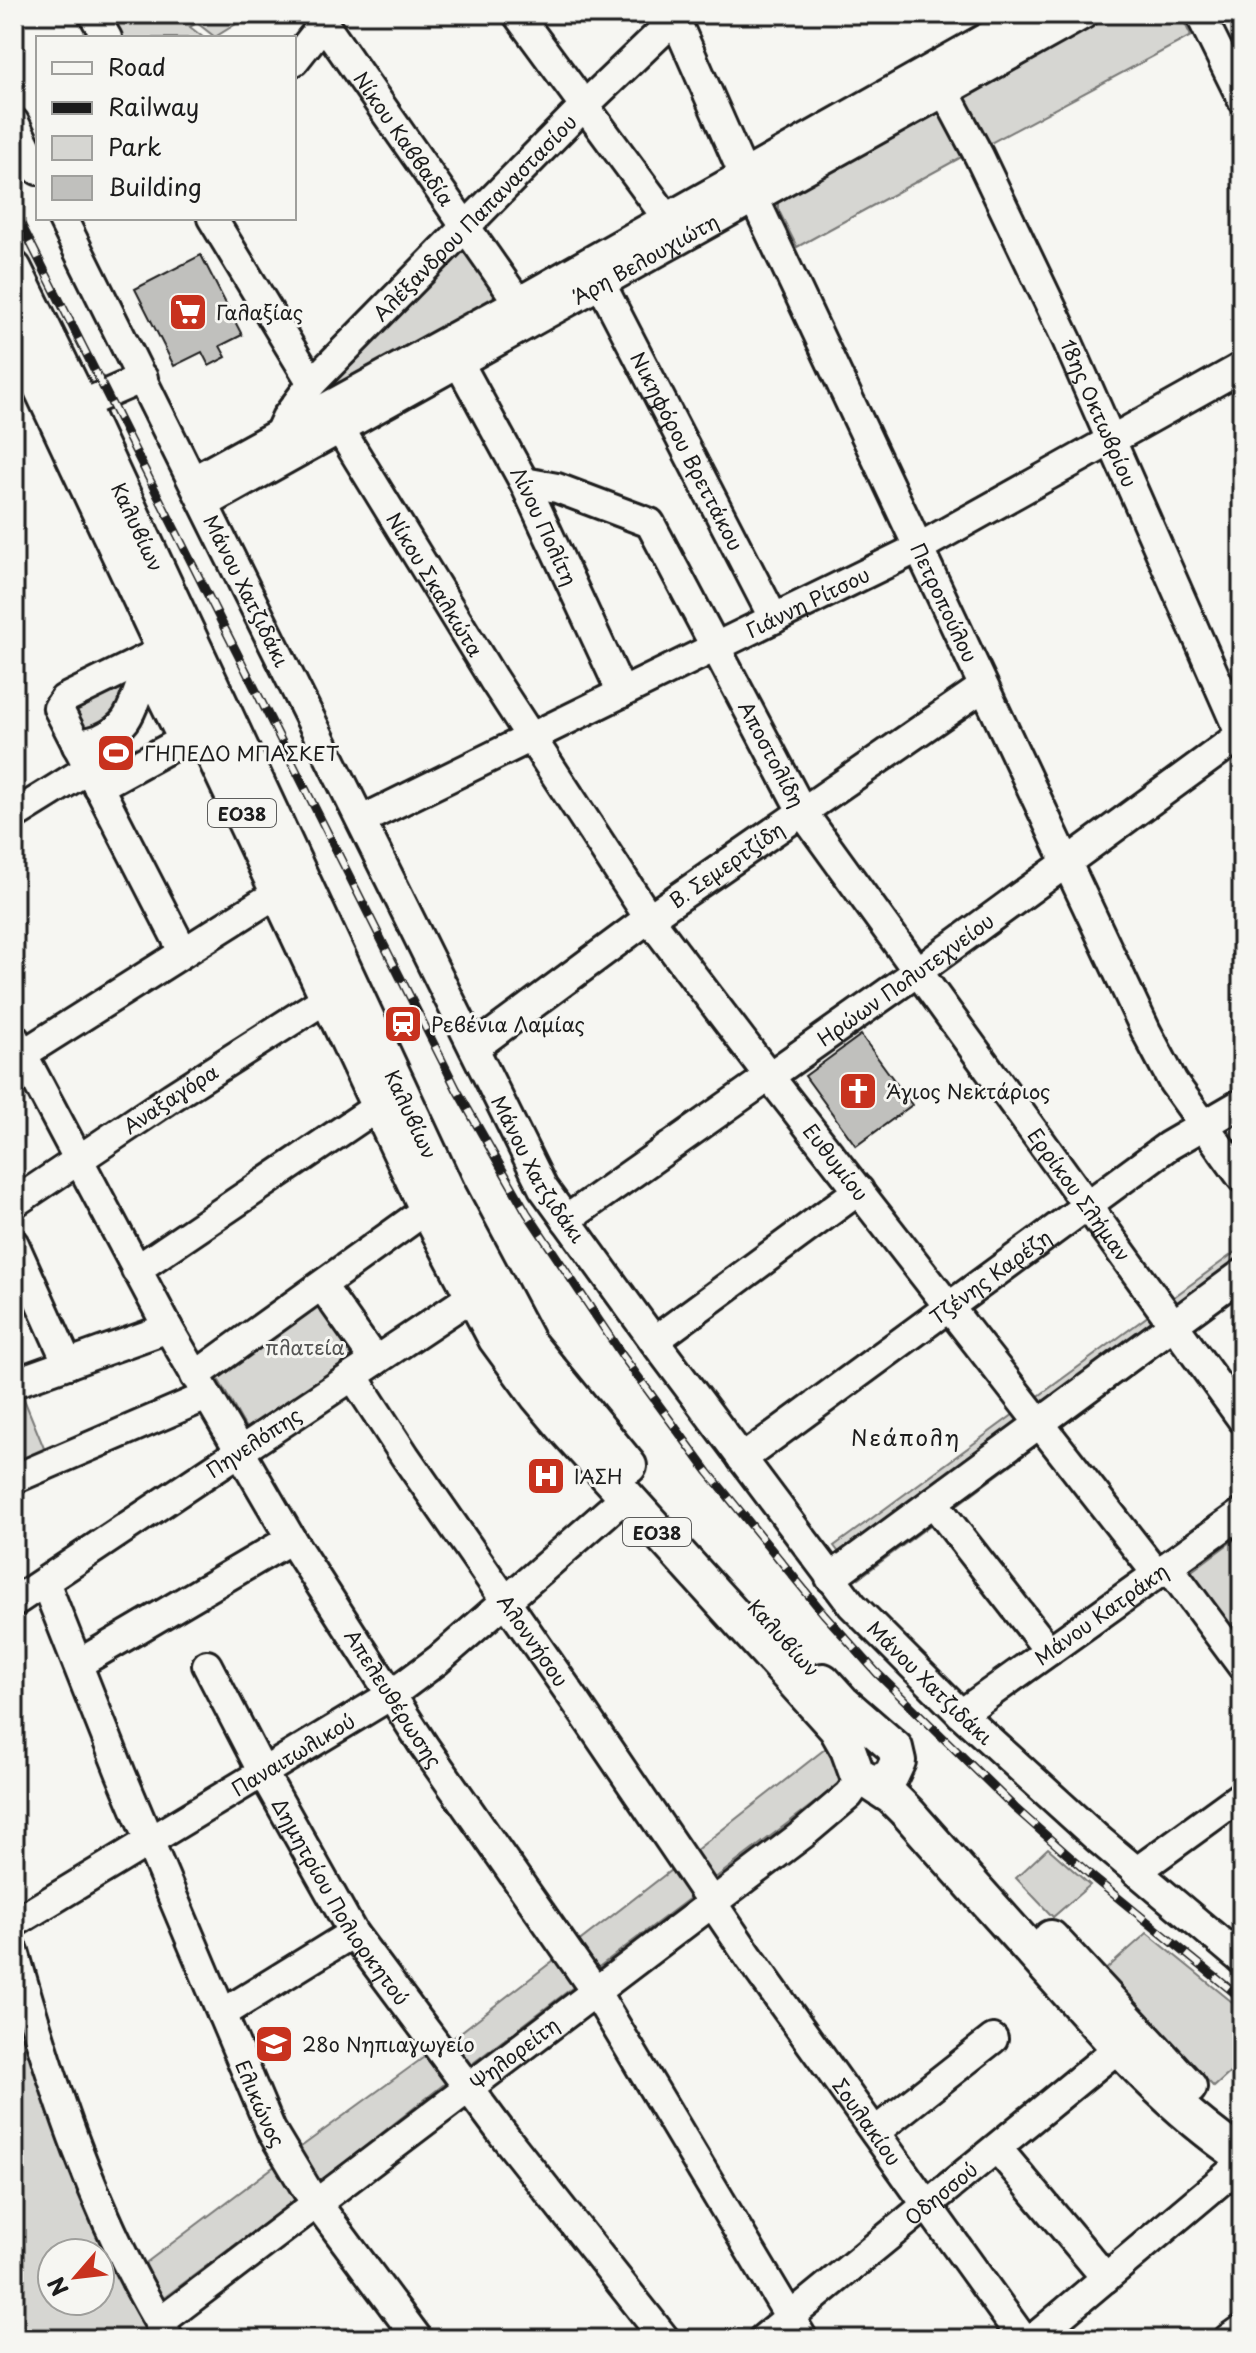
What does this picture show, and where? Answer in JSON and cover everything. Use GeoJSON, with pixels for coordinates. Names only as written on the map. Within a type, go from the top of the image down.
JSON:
{"type":"FeatureCollection","features":[{"type":"Feature","properties":{"kind":"main road","name":"Καλυβίων"},"geometry":{"type":"LineString","coordinates":[[14,269],[81,405],[428,1154],[483,1289],[496,1339],[537,1395],[625,1497],[836,1728],[859,1773],[909,1814],[1118,2048],[1180,2109],[1242,2155]]}},
{"type":"Feature","properties":{"kind":"main road","name":"Καλυβίων"},"geometry":{"type":"LineString","coordinates":[[14,330],[427,1209],[483,1289],[596,1428],[842,1702],[891,1744],[910,1781],[921,1794],[1186,2084],[1242,2155]]}},
{"type":"Feature","properties":{"kind":"main road"},"geometry":{"type":"LineString","coordinates":[[859,1773],[879,1782],[891,1776],[898,1761],[891,1744]]}},
{"type":"Feature","properties":{"kind":"street"},"geometry":{"type":"LineString","coordinates":[[93,14],[106,36]]}},
{"type":"Feature","properties":{"kind":"street"},"geometry":{"type":"LineString","coordinates":[[517,14],[667,218]]}},
{"type":"Feature","properties":{"kind":"street","name":"Άρη Βελουχιώτη"},"geometry":{"type":"LineString","coordinates":[[200,492],[280,432],[667,218],[749,185],[945,92],[1084,14]]}},
{"type":"Feature","properties":{"kind":"street"},"geometry":{"type":"LineString","coordinates":[[1200,14],[1242,99]]}},
{"type":"Feature","properties":{"kind":"street","name":"Αλέξανδρου Παπαναστασίου"},"geometry":{"type":"LineString","coordinates":[[280,432],[286,418],[312,383],[676,16]]}},
{"type":"Feature","properties":{"kind":"street","name":"Πετροπούλου"},"geometry":{"type":"LineString","coordinates":[[676,16],[749,185],[1156,1051],[1173,1082],[1242,1178]]}},
{"type":"Feature","properties":{"kind":"street","name":"Άρη Βελουχιώτη"},"geometry":{"type":"LineString","coordinates":[[200,492],[340,429],[601,284],[749,185],[1019,16]]}},
{"type":"Feature","properties":{"kind":"street"},"geometry":{"type":"LineString","coordinates":[[296,58],[320,19]]}},
{"type":"Feature","properties":{"kind":"street","name":"Νίκου Καββαδία"},"geometry":{"type":"LineString","coordinates":[[320,19],[518,302]]}},
{"type":"Feature","properties":{"kind":"street","name":"18ης Οκτωβρίου"},"geometry":{"type":"LineString","coordinates":[[945,92],[1026,252],[1242,735]]}},
{"type":"Feature","properties":{"kind":"street"},"geometry":{"type":"LineString","coordinates":[[14,122],[36,166]]}},
{"type":"Feature","properties":{"kind":"street","name":"Μάνου Χατζιδάκι"},"geometry":{"type":"LineString","coordinates":[[63,220],[538,1178],[566,1220],[830,1578],[876,1631],[961,1714],[1136,1872],[1242,1960]]}},
{"type":"Feature","properties":{"kind":"street"},"geometry":{"type":"LineString","coordinates":[[213,220],[312,383]]}},
{"type":"Feature","properties":{"kind":"street","name":"Νικηφόρου Βρεττάκου"},"geometry":{"type":"LineString","coordinates":[[601,284],[774,619]]}},
{"type":"Feature","properties":{"kind":"street","name":"Λίνου Πολίτη"},"geometry":{"type":"LineString","coordinates":[[459,363],[524,482],[622,693]]}},
{"type":"Feature","properties":{"kind":"street","name":"Γιάννη Ρίτσου"},"geometry":{"type":"LineString","coordinates":[[362,820],[920,547],[1242,367]]}},
{"type":"Feature","properties":{"kind":"street"},"geometry":{"type":"LineString","coordinates":[[81,405],[143,378]]}},
{"type":"Feature","properties":{"kind":"street","name":"Νίκου Σκαλκώτα"},"geometry":{"type":"LineString","coordinates":[[340,429],[531,737]]}},
{"type":"Feature","properties":{"kind":"street","name":"Αποστολίδη"},"geometry":{"type":"LineString","coordinates":[[524,482],[557,488],[650,523],[803,813],[917,972]]}},
{"type":"Feature","properties":{"kind":"street"},"geometry":{"type":"LineString","coordinates":[[166,649],[64,699],[58,708],[183,951]]}},
{"type":"Feature","properties":{"kind":"street"},"geometry":{"type":"LineString","coordinates":[[14,815],[88,768],[150,759],[180,742],[181,736],[155,683],[143,680],[129,718],[106,736],[88,768]]}},
{"type":"Feature","properties":{"kind":"street","name":"Β. Σεμερτζίδη"},"geometry":{"type":"LineString","coordinates":[[474,1048],[649,918],[983,687]]}},
{"type":"Feature","properties":{"kind":"street"},"geometry":{"type":"LineString","coordinates":[[129,718],[138,726],[150,759]]}},
{"type":"Feature","properties":{"kind":"street","name":"Ηρώων Πολυτεχνείου"},"geometry":{"type":"LineString","coordinates":[[566,1220],[917,972],[1242,735]]}},
{"type":"Feature","properties":{"kind":"street","name":"Ευθυμίου"},"geometry":{"type":"LineString","coordinates":[[531,737],[649,918],[769,1076],[1040,1422],[1242,1666]]}},
{"type":"Feature","properties":{"kind":"street"},"geometry":{"type":"LineString","coordinates":[[19,1046],[279,892]]}},
{"type":"Feature","properties":{"kind":"street","name":"Ερρίκου Σλήμαν"},"geometry":{"type":"LineString","coordinates":[[917,972],[1242,1419]]}},
{"type":"Feature","properties":{"kind":"street","name":"Αναξαγόρα"},"geometry":{"type":"LineString","coordinates":[[14,1203],[327,998]]}},
{"type":"Feature","properties":{"kind":"street","name":"Απελευθέρωσης"},"geometry":{"type":"LineString","coordinates":[[19,1046],[136,1270],[291,1539],[391,1695],[595,1991],[796,2328]]}},
{"type":"Feature","properties":{"kind":"street","name":"Τζένης Καρέζη"},"geometry":{"type":"LineString","coordinates":[[742,1459],[1168,1146],[1242,1103]]}},
{"type":"Feature","properties":{"kind":"street"},"geometry":{"type":"LineString","coordinates":[[136,1270],[377,1107]]}},
{"type":"Feature","properties":{"kind":"street"},"geometry":{"type":"LineString","coordinates":[[654,1341],[859,1190]]}},
{"type":"Feature","properties":{"kind":"street"},"geometry":{"type":"LineString","coordinates":[[14,1479],[201,1386],[322,1286],[427,1209]]}},
{"type":"Feature","properties":{"kind":"street"},"geometry":{"type":"LineString","coordinates":[[14,1244],[68,1364]]}},
{"type":"Feature","properties":{"kind":"street"},"geometry":{"type":"LineString","coordinates":[[830,1578],[1242,1274]]}},
{"type":"Feature","properties":{"kind":"street","name":"Αλοννήσου"},"geometry":{"type":"LineString","coordinates":[[322,1286],[405,1456],[713,1904]]}},
{"type":"Feature","properties":{"kind":"street","name":"Πηνελόπης"},"geometry":{"type":"LineString","coordinates":[[14,1602],[483,1289]]}},
{"type":"Feature","properties":{"kind":"street"},"geometry":{"type":"LineString","coordinates":[[14,1383],[168,1328]]}},
{"type":"Feature","properties":{"kind":"street","name":"Παναιτωλικού"},"geometry":{"type":"LineString","coordinates":[[14,1923],[391,1695],[438,1660],[625,1497]]}},
{"type":"Feature","properties":{"kind":"street"},"geometry":{"type":"LineString","coordinates":[[933,1502],[1049,1651]]}},
{"type":"Feature","properties":{"kind":"street","name":"Μάνου Κατράκη"},"geometry":{"type":"LineString","coordinates":[[961,1714],[1242,1513]]}},
{"type":"Feature","properties":{"kind":"street"},"geometry":{"type":"LineString","coordinates":[[78,1664],[291,1539]]}},
{"type":"Feature","properties":{"kind":"street","name":"Ελικώνος"},"geometry":{"type":"LineString","coordinates":[[45,1582],[150,1841],[278,2142],[317,2203],[418,2339]]}},
{"type":"Feature","properties":{"kind":"street","name":"Δημητρίου Πολιορκητού"},"geometry":{"type":"LineString","coordinates":[[207,1665],[263,1773],[353,1933],[467,2087],[665,2339]]}},
{"type":"Feature","properties":{"kind":"street","name":"Ψηλορείτη"},"geometry":{"type":"LineString","coordinates":[[164,2331],[317,2203],[713,1904],[823,1817],[849,1795],[859,1773]]}},
{"type":"Feature","properties":{"kind":"street"},"geometry":{"type":"LineString","coordinates":[[1136,1872],[1242,1795]]}},
{"type":"Feature","properties":{"kind":"street","name":"Σουλακίου"},"geometry":{"type":"LineString","coordinates":[[713,1904],[1023,2339]]}},
{"type":"Feature","properties":{"kind":"street"},"geometry":{"type":"LineString","coordinates":[[222,2014],[353,1933]]}},
{"type":"Feature","properties":{"kind":"street"},"geometry":{"type":"LineString","coordinates":[[14,1951],[51,2077],[94,2194],[123,2257],[164,2331]]}},
{"type":"Feature","properties":{"kind":"street"},"geometry":{"type":"LineString","coordinates":[[875,2132],[993,2039]]}},
{"type":"Feature","properties":{"kind":"street","name":"Οδησσού"},"geometry":{"type":"LineString","coordinates":[[763,2339],[796,2328],[927,2205],[1118,2048]]}},
{"type":"Feature","properties":{"kind":"street"},"geometry":{"type":"LineString","coordinates":[[997,2148],[1106,2278]]}},
{"type":"Feature","properties":{"kind":"street"},"geometry":{"type":"LineString","coordinates":[[1033,2339],[1242,2163]]}},
{"type":"Feature","properties":{"kind":"street"},"geometry":{"type":"LineString","coordinates":[[1228,2339],[1242,2329]]}},
{"type":"Feature","properties":{"kind":"green space"},"geometry":{"type":"Polygon","coordinates":[[[108,14],[252,14],[217,36],[197,23],[190,27],[201,36],[121,36],[108,14]]]}},
{"type":"Feature","properties":{"kind":"green space"},"geometry":{"type":"Polygon","coordinates":[[[1111,14],[1180,14],[1191,36],[987,145],[961,98],[1111,14]]]}},
{"type":"Feature","properties":{"kind":"green space"},"geometry":{"type":"Polygon","coordinates":[[[942,107],[967,154],[797,247],[778,209],[778,199],[942,107]]]}},
{"type":"Feature","properties":{"kind":"green space"},"geometry":{"type":"Polygon","coordinates":[[[466,240],[506,297],[328,394],[324,390],[466,240]]]}},
{"type":"Feature","properties":{"kind":"green space"},"geometry":{"type":"Polygon","coordinates":[[[131,679],[117,716],[87,733],[68,705],[131,679]]]}},
{"type":"Feature","properties":{"kind":"green space"},"geometry":{"type":"Polygon","coordinates":[[[1242,1247],[1242,1293],[859,1578],[834,1546],[1242,1247]]]}},
{"type":"Feature","properties":{"kind":"green space","name":"πλατεία"},"geometry":{"type":"Polygon","coordinates":[[[317,1295],[356,1354],[247,1430],[214,1372],[317,1295]]]}},
{"type":"Feature","properties":{"kind":"green space"},"geometry":{"type":"Polygon","coordinates":[[[19,1387],[48,1458],[20,1469],[14,1454],[14,1389],[19,1387]]]}},
{"type":"Feature","properties":{"kind":"green space"},"geometry":{"type":"Polygon","coordinates":[[[1242,1534],[1242,1644],[1189,1573],[1242,1534]]]}},
{"type":"Feature","properties":{"kind":"green space"},"geometry":{"type":"Polygon","coordinates":[[[830,1745],[842,1782],[710,1882],[690,1855],[830,1745]]]}},
{"type":"Feature","properties":{"kind":"green space"},"geometry":{"type":"Polygon","coordinates":[[[1048,1848],[1090,1885],[1053,1917],[1016,1878],[1048,1848]]]}},
{"type":"Feature","properties":{"kind":"green space"},"geometry":{"type":"Polygon","coordinates":[[[675,1867],[694,1895],[596,1969],[577,1943],[675,1867]]]}},
{"type":"Feature","properties":{"kind":"green space"},"geometry":{"type":"Polygon","coordinates":[[[1147,1933],[1242,2010],[1242,2062],[1214,2087],[1103,1972],[1147,1933]]]}},
{"type":"Feature","properties":{"kind":"green space"},"geometry":{"type":"Polygon","coordinates":[[[558,1957],[576,1985],[464,2070],[444,2045],[558,1957]]]}},
{"type":"Feature","properties":{"kind":"green space"},"geometry":{"type":"Polygon","coordinates":[[[14,2009],[55,2127],[108,2237],[36,2237],[36,2317],[116,2317],[116,2253],[158,2339],[14,2339],[14,2009]]]}},
{"type":"Feature","properties":{"kind":"green space"},"geometry":{"type":"Polygon","coordinates":[[[431,2052],[452,2078],[316,2185],[294,2152],[431,2052]]]}},
{"type":"Feature","properties":{"kind":"green space"},"geometry":{"type":"Polygon","coordinates":[[[276,2165],[299,2197],[161,2300],[143,2265],[276,2165]]]}},
{"type":"Feature","properties":{"kind":"building","name":"Γαλαξίας"},"geometry":{"type":"Polygon","coordinates":[[[201,255],[242,335],[220,346],[226,357],[209,366],[202,352],[174,366],[135,289],[201,255]]]}},
{"type":"Feature","properties":{"kind":"building","name":"Άγιος Νεκτάριος"},"geometry":{"type":"Polygon","coordinates":[[[861,1035],[912,1105],[856,1146],[805,1076],[861,1035]]]}},
{"type":"Feature","properties":{"kind":"railway"},"geometry":{"type":"LineString","coordinates":[[14,210],[457,1090],[527,1213],[622,1355],[708,1472],[824,1614],[877,1673],[1015,1808],[1095,1879],[1242,1999]]}},
{"type":"Feature","properties":{"kind":"place","name":"Γαλαξίας"},"geometry":{"type":"Point","coordinates":[188,312]}},
{"type":"Feature","properties":{"kind":"place","name":"ΓΗΠΕΔΟ ΜΠΑΣΚΕΤ"},"geometry":{"type":"Point","coordinates":[116,753]}},
{"type":"Feature","properties":{"kind":"place","name":"Ρεβένια Λαμίας"},"geometry":{"type":"Point","coordinates":[403,1024]}},
{"type":"Feature","properties":{"kind":"place","name":"Άγιος Νεκτάριος"},"geometry":{"type":"Point","coordinates":[858,1091]}},
{"type":"Feature","properties":{"kind":"place","name":"ΙΑΣΗ"},"geometry":{"type":"Point","coordinates":[546,1476]}},
{"type":"Feature","properties":{"kind":"place","name":"28ο Νηπιαγωγείο"},"geometry":{"type":"Point","coordinates":[274,2044]}},
{"type":"Feature","properties":{"kind":"district","name":"Νεάπολη"},"geometry":{"type":"Point","coordinates":[906,1436]}}]}
